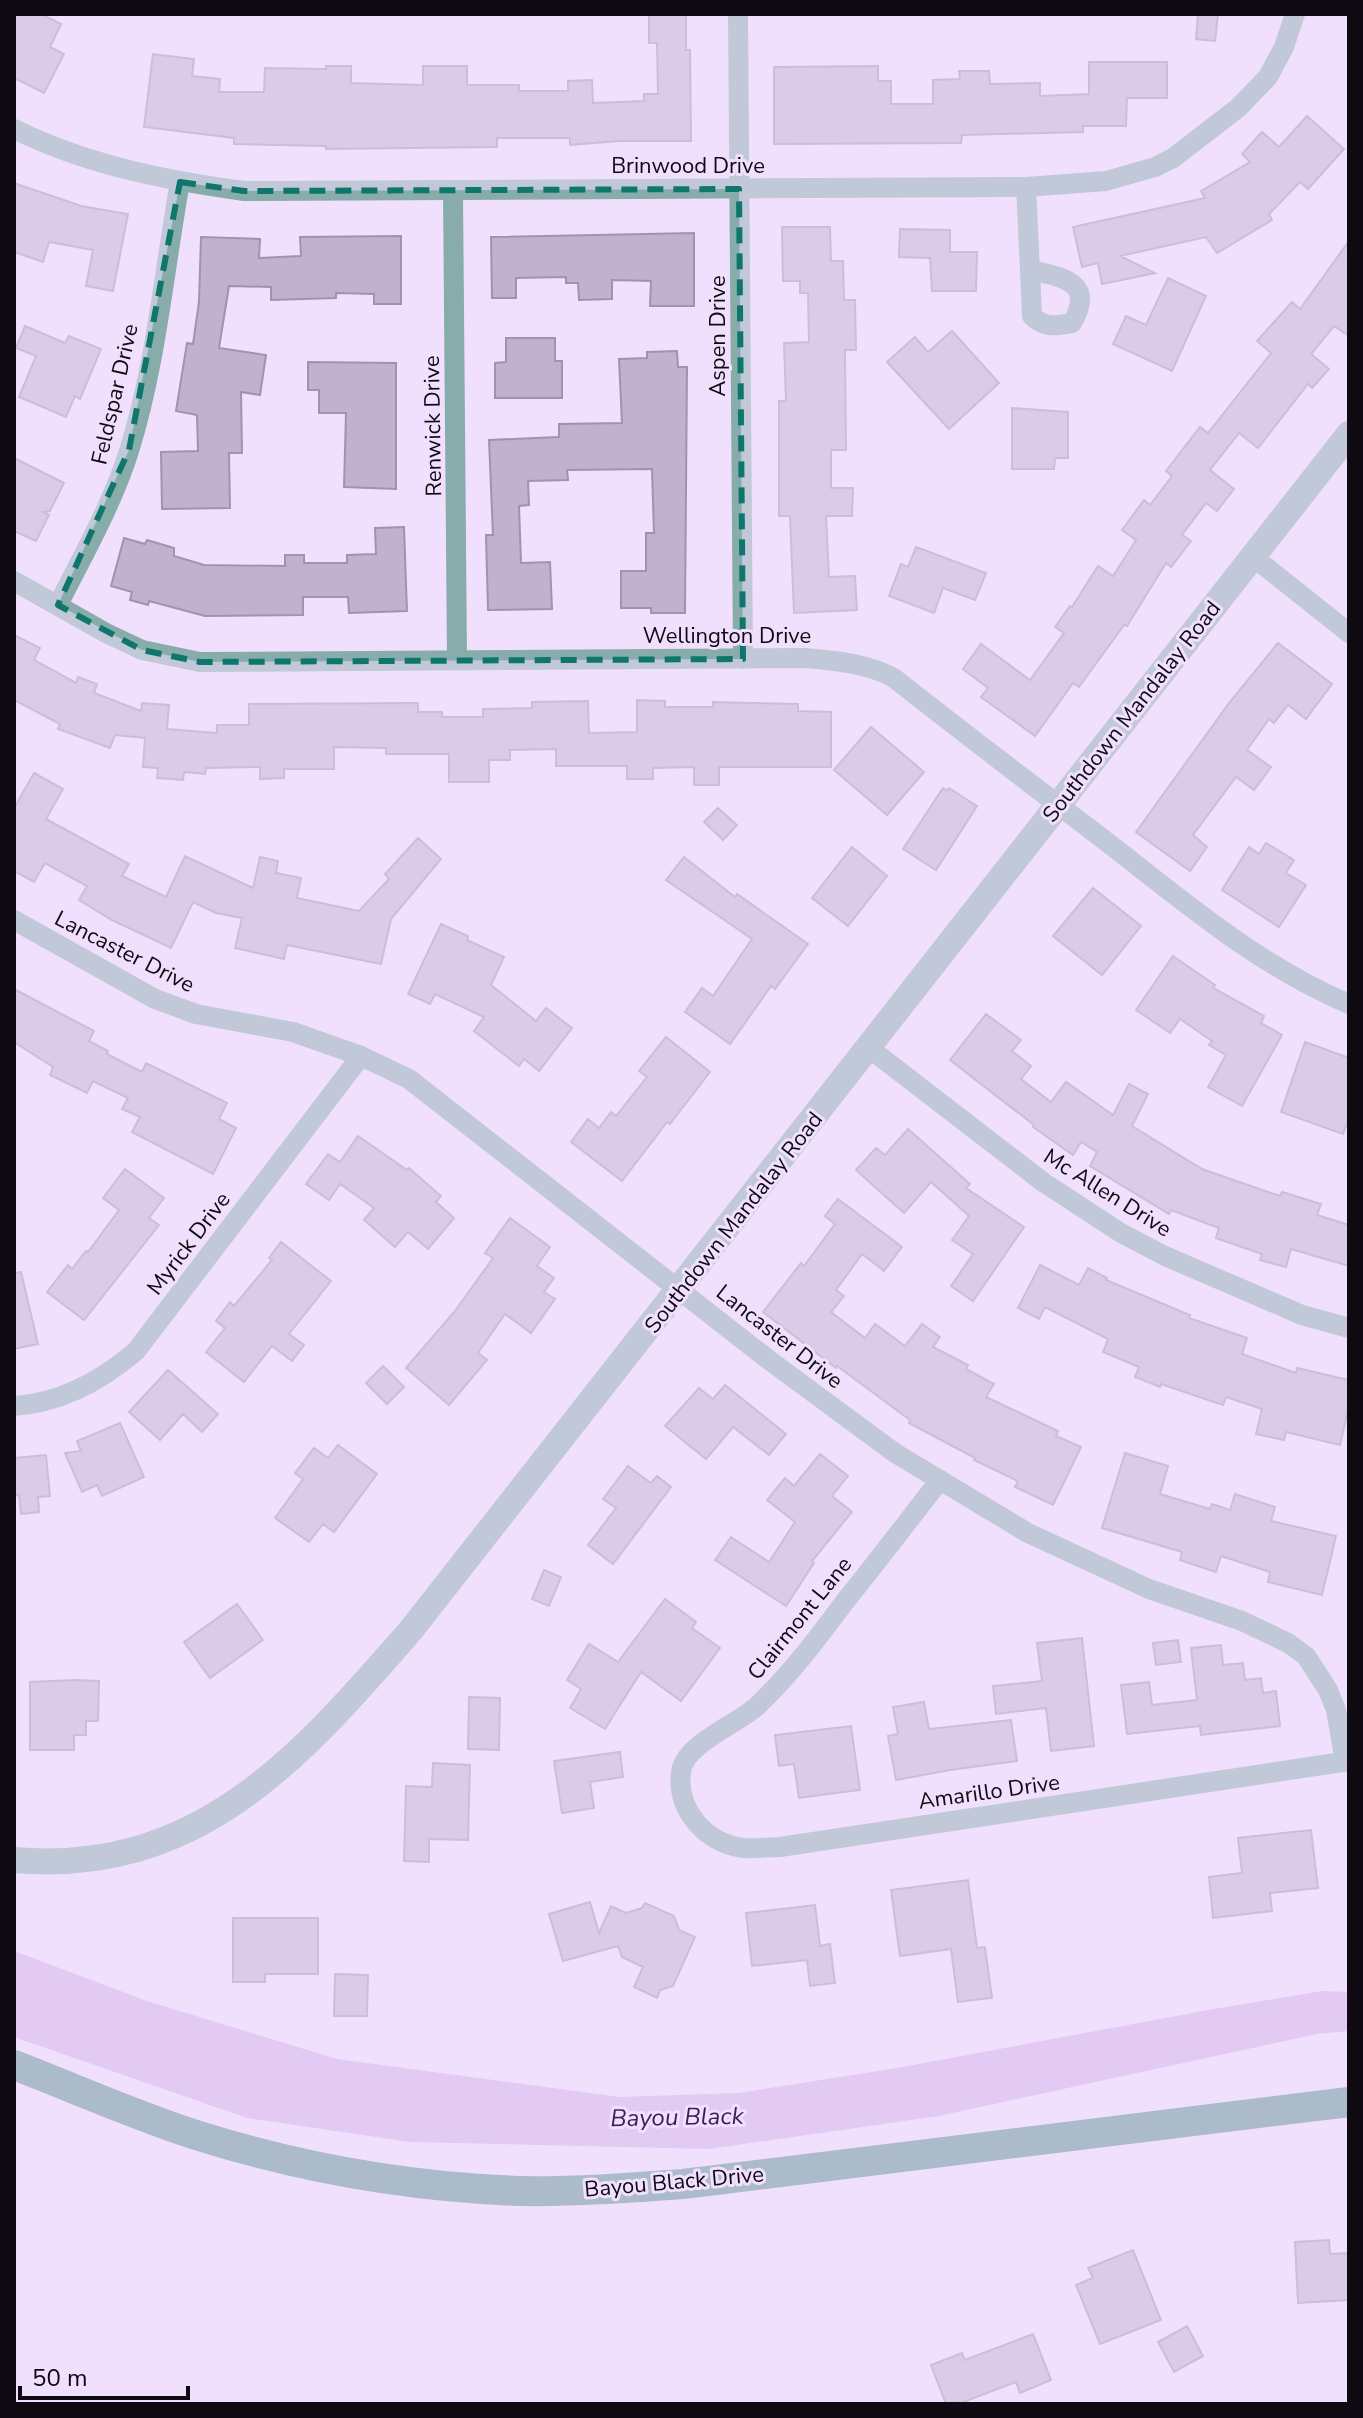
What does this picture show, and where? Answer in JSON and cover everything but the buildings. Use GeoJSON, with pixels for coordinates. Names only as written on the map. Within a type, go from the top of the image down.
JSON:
{"type":"FeatureCollection","features":[{"type":"Feature","properties":{"kind":"main road","name":"Bayou Black Drive"},"geometry":{"type":"LineString","coordinates":[[14,2065],[195,2135],[292,2161],[386,2180],[518,2191],[599,2190],[683,2184],[1349,2102]]}},
{"type":"Feature","properties":{"kind":"street","name":"Aspen Drive"},"geometry":{"type":"LineString","coordinates":[[738,14],[743,659]]}},
{"type":"Feature","properties":{"kind":"street","name":"Brinwood Drive"},"geometry":{"type":"LineString","coordinates":[[14,129],[108,166],[180,182],[244,191],[1026,187],[1106,181],[1155,167],[1173,158],[1238,108],[1268,77],[1284,47],[1295,14]]}},
{"type":"Feature","properties":{"kind":"street","name":"Feldspar Drive"},"geometry":{"type":"LineString","coordinates":[[58,605],[113,492],[129,450],[147,377],[180,182]]}},
{"type":"Feature","properties":{"kind":"street"},"geometry":{"type":"LineString","coordinates":[[1026,187],[1030,270]]}},
{"type":"Feature","properties":{"kind":"street","name":"Renwick Drive"},"geometry":{"type":"LineString","coordinates":[[453,191],[457,660]]}},
{"type":"Feature","properties":{"kind":"street","name":"Southdown Mandalay Road"},"geometry":{"type":"LineString","coordinates":[[14,1860],[91,1859],[164,1840],[198,1825],[253,1790],[330,1723],[411,1630],[1349,434]]}},
{"type":"Feature","properties":{"kind":"street"},"geometry":{"type":"LineString","coordinates":[[1252,556],[1349,633]]}},
{"type":"Feature","properties":{"kind":"street","name":"Wellington Drive"},"geometry":{"type":"LineString","coordinates":[[14,581],[142,650],[200,662],[805,658],[878,669],[894,678],[1188,906],[1308,985],[1349,1004]]}},
{"type":"Feature","properties":{"kind":"street","name":"Lancaster Drive"},"geometry":{"type":"LineString","coordinates":[[14,920],[155,999],[196,1014],[293,1032],[361,1056],[409,1079],[769,1360],[876,1439],[1028,1533],[1149,1589],[1242,1621],[1288,1643],[1306,1656],[1328,1690],[1336,1710],[1347,1761]]}},
{"type":"Feature","properties":{"kind":"street","name":"Mc Allen Drive"},"geometry":{"type":"LineString","coordinates":[[869,1048],[1043,1182],[1121,1233],[1165,1256],[1302,1315],[1349,1328]]}},
{"type":"Feature","properties":{"kind":"street","name":"Myrick Drive"},"geometry":{"type":"LineString","coordinates":[[14,1406],[39,1404],[79,1390],[114,1370],[136,1351],[361,1056]]}},
{"type":"Feature","properties":{"kind":"street","name":"Clairmont Lane"},"geometry":{"type":"LineString","coordinates":[[681,1771],[685,1760],[702,1743],[748,1714],[785,1680],[940,1480]]}},
{"type":"Feature","properties":{"kind":"street","name":"Amarillo Drive"},"geometry":{"type":"LineString","coordinates":[[681,1771],[684,1804],[691,1818],[713,1837],[742,1848],[780,1847],[1347,1761]]}},
{"type":"Feature","properties":{"kind":"highlighted area"},"geometry":{"type":"Polygon","coordinates":[[[180,182],[244,191],[739,189],[743,659],[200,662],[142,650],[58,605],[129,450],[180,182]]]}},
{"type":"Feature","properties":{"kind":"water","name":"Bayou Black"},"geometry":{"type":"Polygon","coordinates":[[[14,1951],[147,2001],[337,2059],[620,2097],[739,2093],[897,2068],[1322,1991],[1349,1992],[1349,2031],[1317,2034],[939,2116],[709,2149],[410,2142],[247,2118],[14,2037],[14,1951]]]}}]}
